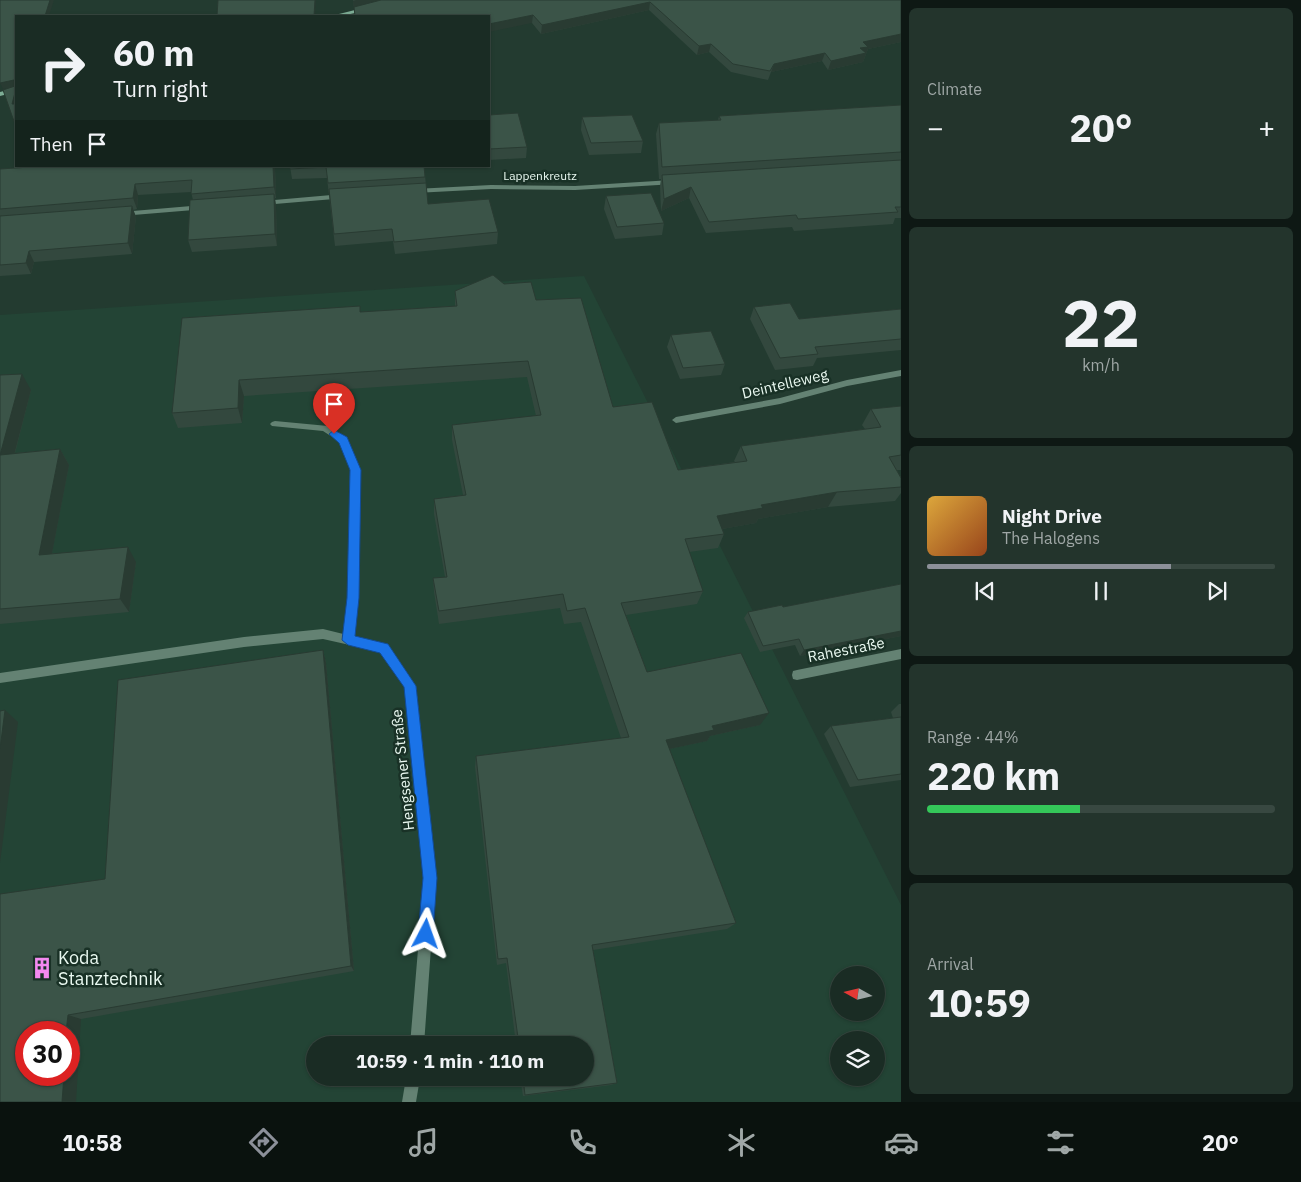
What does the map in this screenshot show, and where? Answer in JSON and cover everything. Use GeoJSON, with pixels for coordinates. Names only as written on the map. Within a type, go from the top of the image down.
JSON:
{"type":"FeatureCollection","features":[{"type":"Feature","properties":{"kind":"main road"},"geometry":{"type":"LineString","coordinates":[[339,15],[377,7]]}},
{"type":"Feature","properties":{"kind":"main road"},"geometry":{"type":"LineString","coordinates":[[0,94],[15,90]]}},
{"type":"Feature","properties":{"kind":"street","name":"Lappenkreutz"},"geometry":{"type":"LineString","coordinates":[[405,192],[491,187],[575,188],[683,182]]}},
{"type":"Feature","properties":{"kind":"street"},"geometry":{"type":"LineString","coordinates":[[251,204],[347,196]]}},
{"type":"Feature","properties":{"kind":"street"},"geometry":{"type":"LineString","coordinates":[[116,214],[212,207]]}},
{"type":"Feature","properties":{"kind":"street","name":"Deintelleweg"},"geometry":{"type":"LineString","coordinates":[[676,420],[780,401],[846,383],[901,373]]}},
{"type":"Feature","properties":{"kind":"street"},"geometry":{"type":"LineString","coordinates":[[275,424],[325,428],[344,440],[356,470],[353,598],[348,640]]}},
{"type":"Feature","properties":{"kind":"street","name":"Hengsener Straße"},"geometry":{"type":"LineString","coordinates":[[0,678],[254,641],[323,634],[384,648],[410,686],[430,878],[418,1036]]}},
{"type":"Feature","properties":{"kind":"street","name":"Rahestraße"},"geometry":{"type":"LineString","coordinates":[[797,675],[901,654]]}},
{"type":"Feature","properties":{"kind":"street"},"geometry":{"type":"LineString","coordinates":[[409,1102],[412,1086]]}},
{"type":"Feature","properties":{"kind":"shaded area"},"geometry":{"type":"Polygon","coordinates":[[[584,276],[901,905],[901,1102],[0,1102],[0,315],[584,276]]]}},
{"type":"Feature","properties":{"kind":"building"},"geometry":{"type":"Polygon","coordinates":[[[0,0],[50,0],[45,15],[15,15],[15,86],[14,80],[0,83],[0,0]]]}},
{"type":"Feature","properties":{"kind":"building"},"geometry":{"type":"Polygon","coordinates":[[[218,0],[315,0],[314,15],[217,15],[218,0]]]}},
{"type":"Feature","properties":{"kind":"building"},"geometry":{"type":"Polygon","coordinates":[[[381,0],[901,0],[901,34],[863,42],[868,47],[860,48],[866,53],[831,61],[825,53],[774,64],[770,71],[733,64],[711,44],[699,46],[650,2],[542,25],[533,15],[490,24],[490,15],[355,15],[354,7],[381,0]]]}},
{"type":"Feature","properties":{"kind":"building"},"geometry":{"type":"Polygon","coordinates":[[[15,86],[12,104],[15,104],[15,124],[3,90],[15,86]]]}},
{"type":"Feature","properties":{"kind":"building"},"geometry":{"type":"Polygon","coordinates":[[[901,105],[901,152],[662,167],[659,123],[721,120],[719,116],[901,105]]]}},
{"type":"Feature","properties":{"kind":"building"},"geometry":{"type":"Polygon","coordinates":[[[518,113],[527,147],[490,149],[490,115],[518,113]]]}},
{"type":"Feature","properties":{"kind":"building"},"geometry":{"type":"Polygon","coordinates":[[[632,115],[643,141],[591,143],[582,117],[632,115]]]}},
{"type":"Feature","properties":{"kind":"building"},"geometry":{"type":"Polygon","coordinates":[[[901,160],[901,207],[895,207],[898,212],[798,219],[796,215],[709,222],[691,187],[664,199],[662,175],[901,160]]]}},
{"type":"Feature","properties":{"kind":"building"},"geometry":{"type":"Polygon","coordinates":[[[30,167],[273,167],[274,187],[191,194],[192,180],[135,184],[133,198],[0,209],[0,169],[30,167]]]}},
{"type":"Feature","properties":{"kind":"building"},"geometry":{"type":"Polygon","coordinates":[[[290,167],[326,167],[290,169],[290,167]]]}},
{"type":"Feature","properties":{"kind":"building"},"geometry":{"type":"Polygon","coordinates":[[[326,167],[424,167],[425,177],[328,183],[326,167]]]}},
{"type":"Feature","properties":{"kind":"building"},"geometry":{"type":"Polygon","coordinates":[[[426,183],[428,204],[489,199],[498,232],[394,242],[392,229],[334,234],[329,189],[426,183]]]}},
{"type":"Feature","properties":{"kind":"building"},"geometry":{"type":"Polygon","coordinates":[[[651,193],[664,223],[617,227],[606,196],[651,193]]]}},
{"type":"Feature","properties":{"kind":"building"},"geometry":{"type":"Polygon","coordinates":[[[274,194],[275,234],[188,240],[190,200],[274,194]]]}},
{"type":"Feature","properties":{"kind":"building"},"geometry":{"type":"Polygon","coordinates":[[[132,206],[128,243],[29,251],[26,263],[0,265],[0,216],[132,206]]]}},
{"type":"Feature","properties":{"kind":"building"},"geometry":{"type":"Polygon","coordinates":[[[493,275],[504,284],[531,282],[536,300],[581,298],[613,407],[652,402],[678,470],[747,461],[741,446],[881,427],[871,409],[901,406],[901,455],[889,457],[901,478],[901,487],[837,492],[761,505],[763,508],[717,516],[724,534],[685,539],[703,591],[621,603],[647,672],[741,653],[769,713],[712,726],[714,730],[666,740],[736,923],[592,945],[617,1083],[594,1086],[594,1036],[518,1036],[507,958],[498,959],[476,756],[629,737],[585,608],[567,611],[563,594],[439,611],[433,578],[447,577],[434,499],[466,495],[452,425],[541,415],[528,361],[239,380],[238,408],[172,413],[182,318],[360,306],[360,312],[457,306],[455,291],[493,275]]]}},
{"type":"Feature","properties":{"kind":"building"},"geometry":{"type":"Polygon","coordinates":[[[790,303],[799,319],[901,309],[901,339],[815,347],[818,354],[780,358],[754,307],[790,303]]]}},
{"type":"Feature","properties":{"kind":"building"},"geometry":{"type":"Polygon","coordinates":[[[711,331],[725,364],[683,368],[671,335],[711,331]]]}},
{"type":"Feature","properties":{"kind":"building"},"geometry":{"type":"Polygon","coordinates":[[[22,374],[0,455],[0,375],[22,374]]]}},
{"type":"Feature","properties":{"kind":"building"},"geometry":{"type":"Polygon","coordinates":[[[60,449],[39,555],[128,547],[120,599],[0,609],[0,455],[60,449]]]}},
{"type":"Feature","properties":{"kind":"building"},"geometry":{"type":"Polygon","coordinates":[[[901,584],[901,631],[804,650],[799,639],[763,646],[748,612],[782,605],[783,607],[901,584]]]}},
{"type":"Feature","properties":{"kind":"building"},"geometry":{"type":"Polygon","coordinates":[[[323,650],[351,966],[68,1015],[67,1021],[15,1021],[15,1086],[63,1086],[62,1102],[0,1102],[0,894],[105,879],[118,680],[323,650]]]}},
{"type":"Feature","properties":{"kind":"building"},"geometry":{"type":"Polygon","coordinates":[[[5,710],[0,749],[0,711],[5,710]]]}},
{"type":"Feature","properties":{"kind":"building"},"geometry":{"type":"Polygon","coordinates":[[[901,717],[901,774],[858,780],[831,726],[901,717]]]}},
{"type":"Feature","properties":{"kind":"building"},"geometry":{"type":"Polygon","coordinates":[[[524,1086],[594,1086],[525,1095],[524,1086]]]}},
{"type":"Feature","properties":{"kind":"place","name":"Koda Stanztechnik"},"geometry":{"type":"Point","coordinates":[42,968]}},
{"type":"Feature","properties":{"kind":"route"},"geometry":{"type":"LineString","coordinates":[[334,434],[344,440],[356,470],[353,598],[348,640],[384,648],[410,686],[430,878],[426,934]]}}]}
